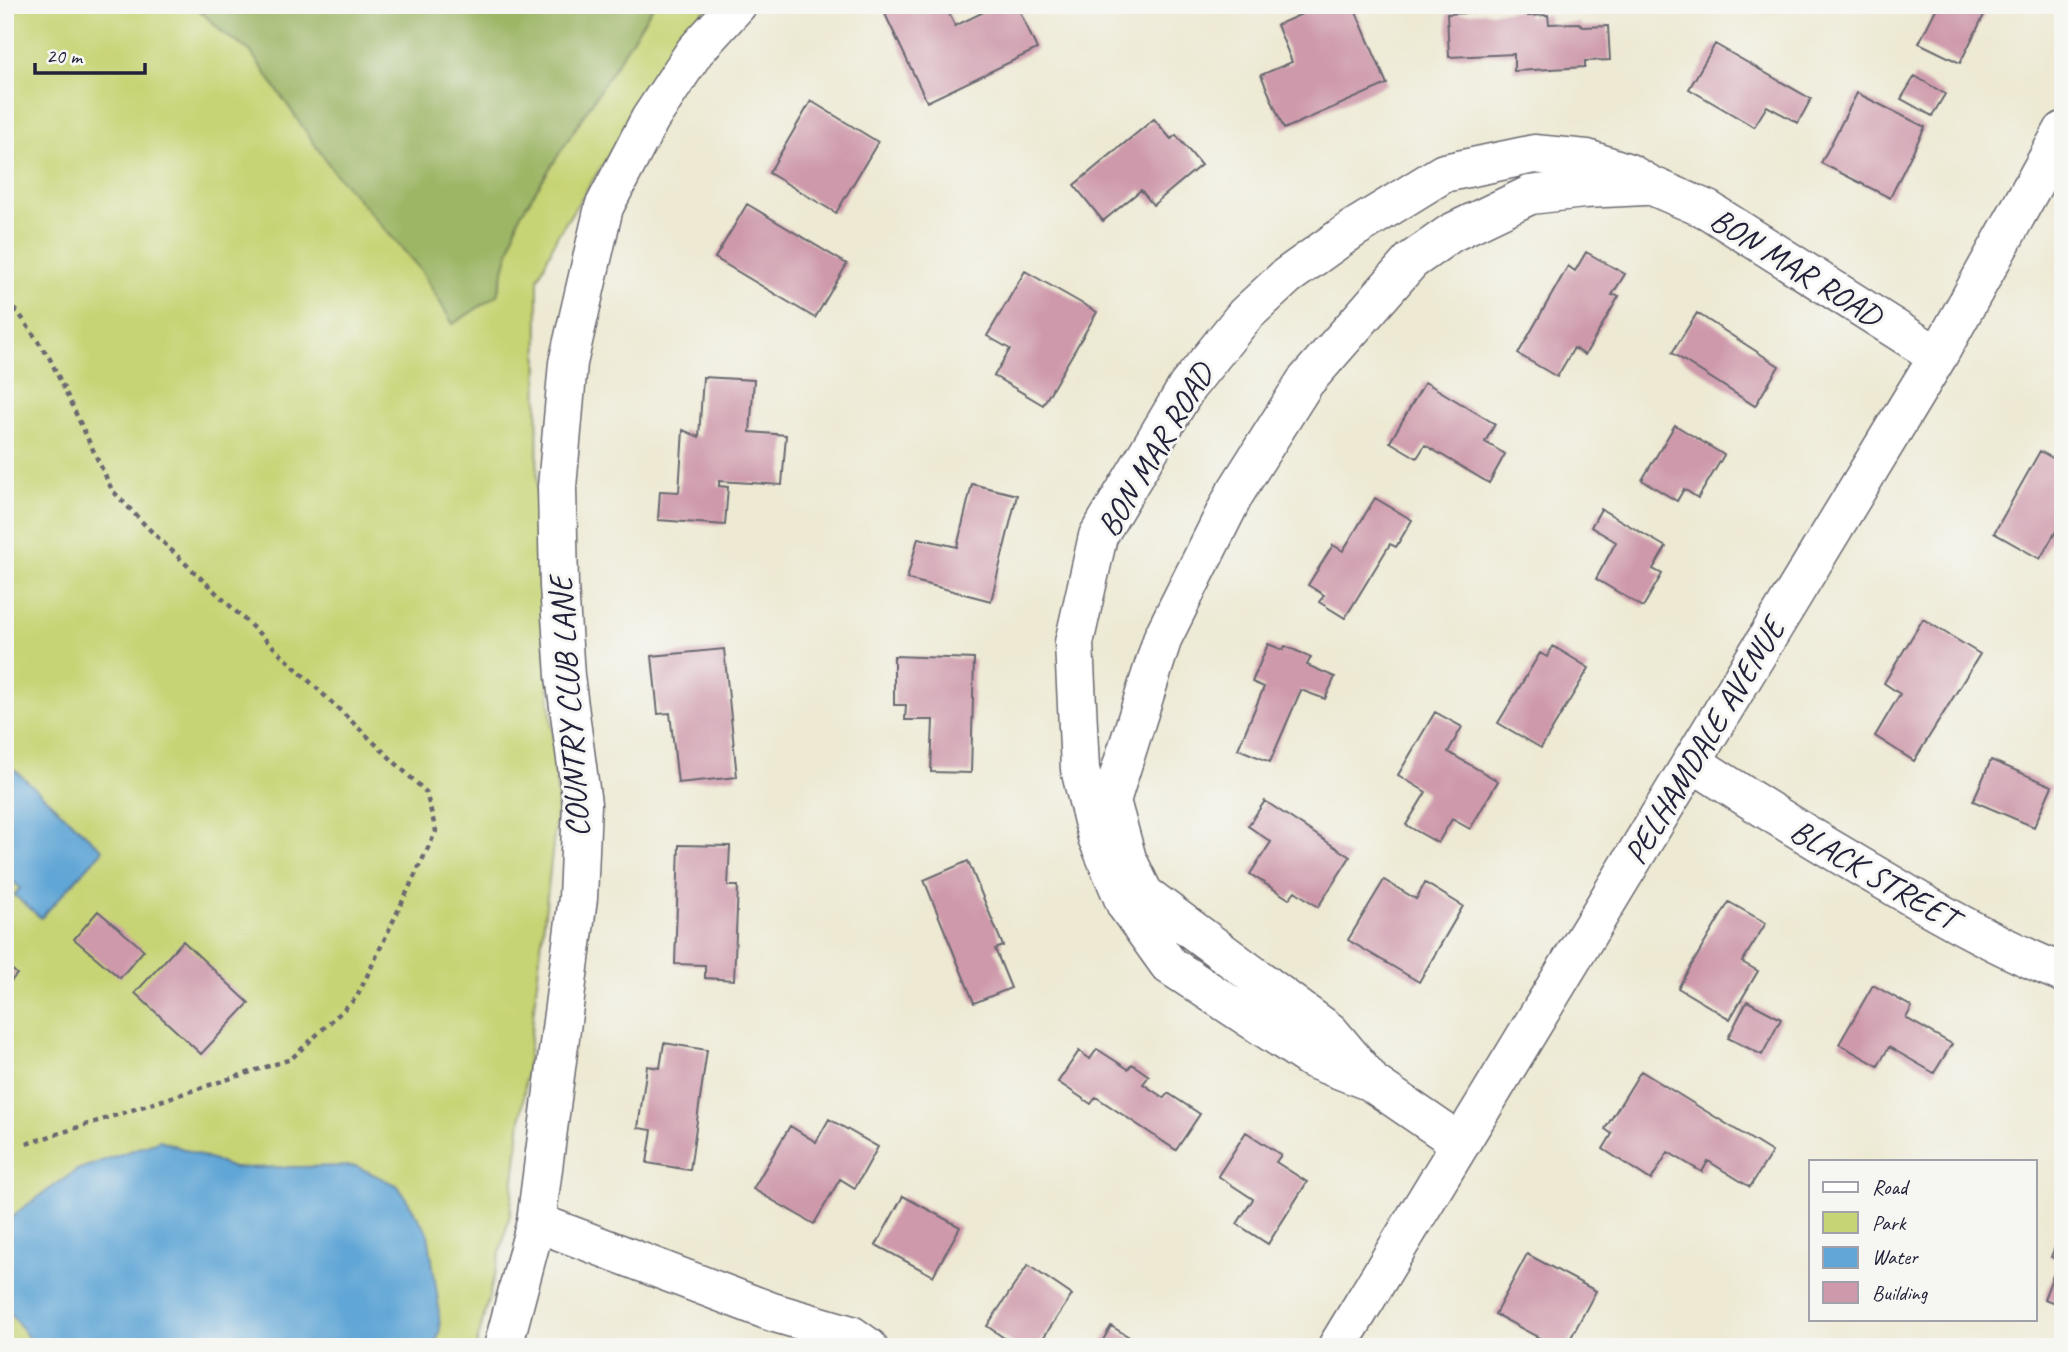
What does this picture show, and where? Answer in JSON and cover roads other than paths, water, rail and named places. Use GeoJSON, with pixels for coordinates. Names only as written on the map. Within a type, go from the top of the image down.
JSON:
{"type":"FeatureCollection","features":[{"type":"Feature","properties":{"kind":"street","name":"COUNTRY CLUB LANE"},"geometry":{"type":"LineString","coordinates":[[503,1347],[536,1222],[578,898],[582,804],[565,676],[559,586],[557,487],[568,363],[604,206],[650,119],[695,51],[737,5]]}},
{"type":"Feature","properties":{"kind":"street","name":"PELHAMDALE AVENUE"},"geometry":{"type":"LineString","coordinates":[[1337,1347],[1938,356],[2063,131]]}},
{"type":"Feature","properties":{"kind":"street","name":"BON MAR ROAD"},"geometry":{"type":"LineString","coordinates":[[1460,1143],[1371,1082],[1312,1059],[1168,965],[1126,905],[1097,837],[1080,769],[1074,643],[1098,536],[1186,387],[1245,314],[1287,276],[1353,229],[1444,173],[1534,154],[1587,159],[1629,173],[1708,210],[1938,356]]}},
{"type":"Feature","properties":{"kind":"street","name":"BON MAR ROAD"},"geometry":{"type":"LineString","coordinates":[[1371,1082],[1330,1032],[1144,894],[1127,859],[1111,801],[1163,637],[1235,493],[1305,383],[1411,261],[1451,233],[1530,195],[1650,185]]}},
{"type":"Feature","properties":{"kind":"street","name":"BLACK STREET"},"geometry":{"type":"LineString","coordinates":[[1692,762],[1794,829],[1943,915],[2035,962],[2063,973]]}},
{"type":"Feature","properties":{"kind":"street"},"geometry":{"type":"LineString","coordinates":[[536,1222],[772,1312],[851,1335],[868,1347]]}},
{"type":"Feature","properties":{"kind":"water"},"geometry":{"type":"Polygon","coordinates":[[[5,761],[103,850],[41,918],[14,895],[20,888],[5,874],[5,761]]]}},
{"type":"Feature","properties":{"kind":"water"},"geometry":{"type":"Polygon","coordinates":[[[160,1140],[233,1168],[356,1166],[398,1186],[428,1233],[440,1329],[435,1347],[42,1347],[33,1344],[5,1306],[5,1225],[20,1210],[77,1170],[160,1140]]]}}]}
